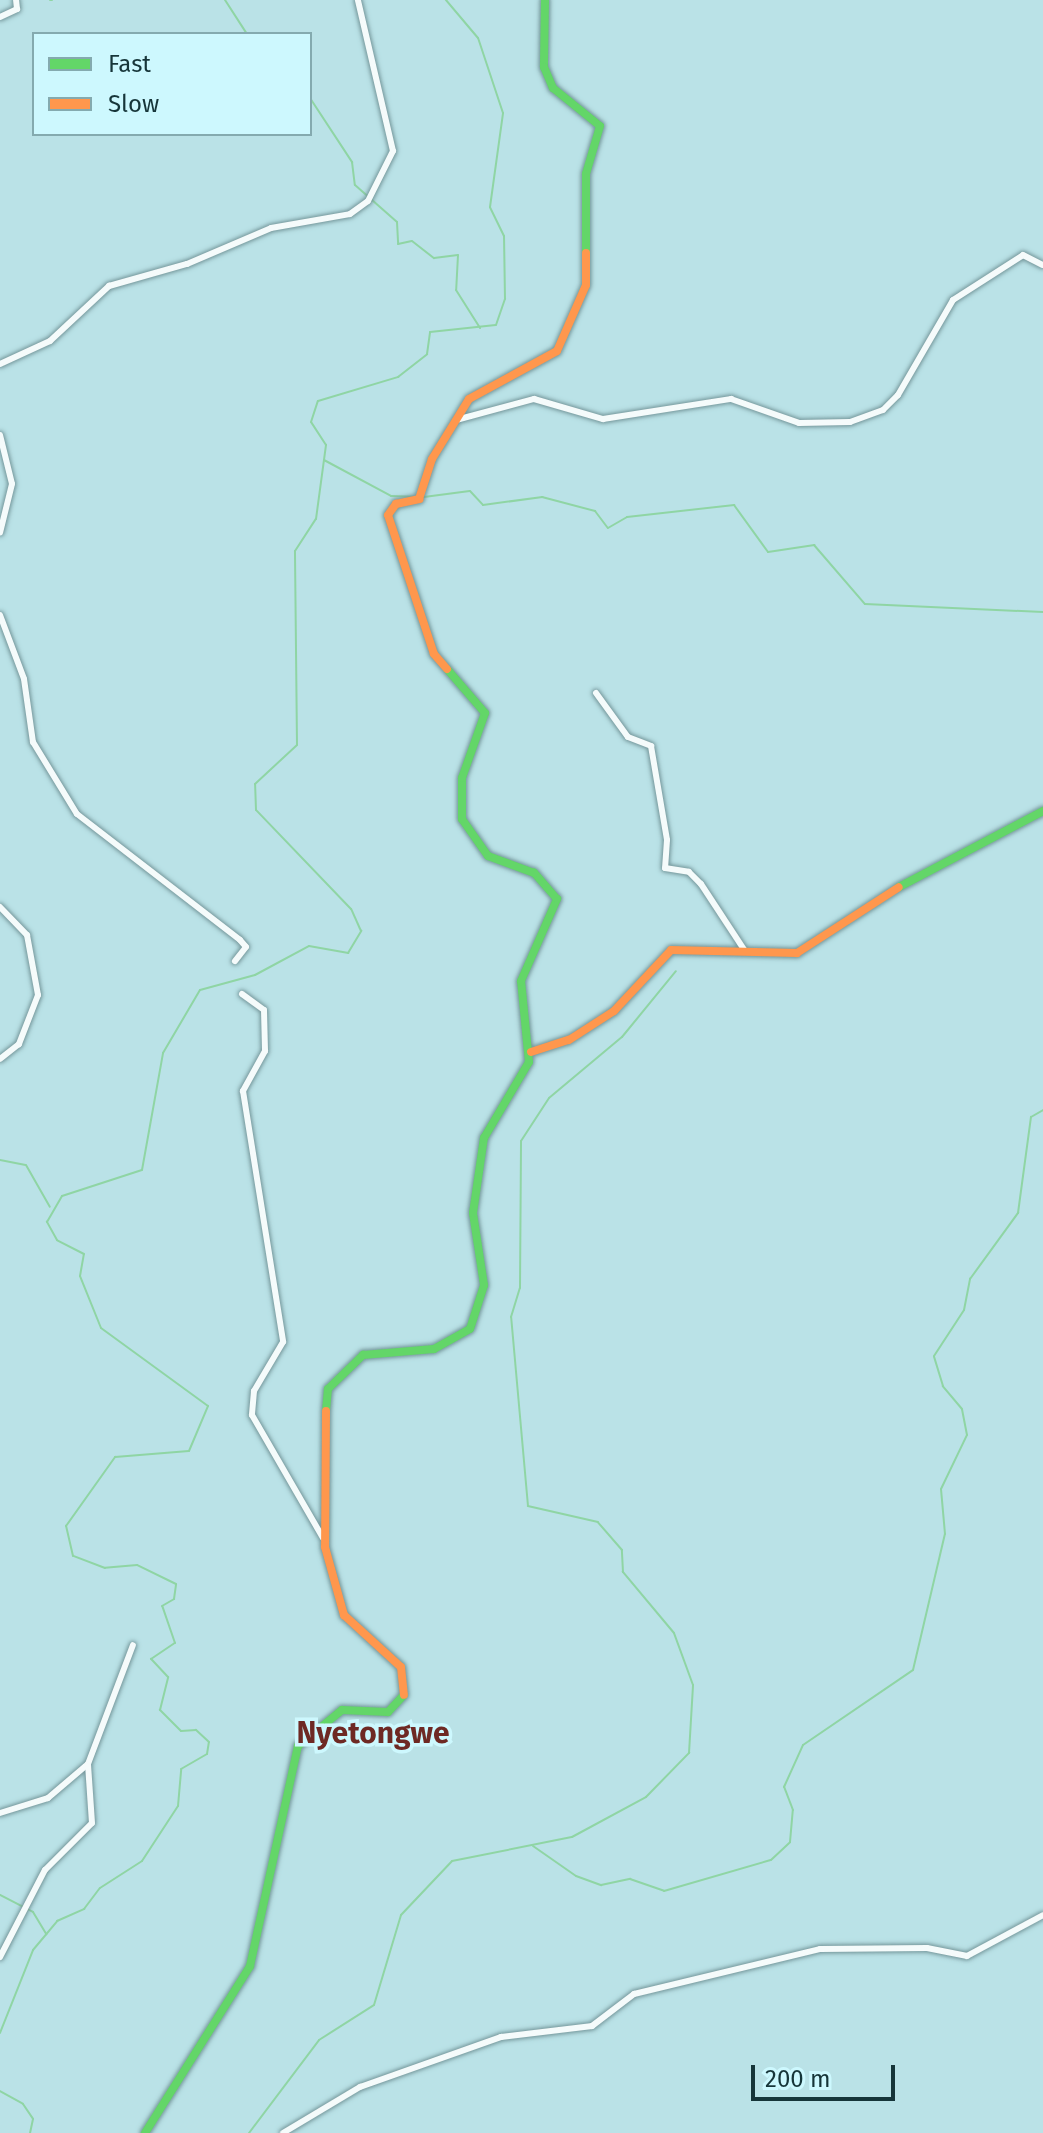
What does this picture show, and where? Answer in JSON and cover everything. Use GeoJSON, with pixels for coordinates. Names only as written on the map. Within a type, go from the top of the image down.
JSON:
{"type":"FeatureCollection","features":[{"type":"Feature","properties":{"kind":"street"},"geometry":{"type":"LineString","coordinates":[[0,17],[17,9],[16,0]]}},
{"type":"Feature","properties":{"kind":"street"},"geometry":{"type":"LineString","coordinates":[[0,364],[50,341],[109,286],[187,264],[271,228],[350,214],[368,201],[393,151],[358,0]]}},
{"type":"Feature","properties":{"kind":"street"},"geometry":{"type":"LineString","coordinates":[[323,1538],[328,1506],[320,1474],[333,1382],[363,1355],[453,1341],[477,1315],[484,1285],[473,1213],[479,1161],[490,1122],[531,1052],[521,981],[552,924],[557,899],[534,873],[488,856],[462,819],[462,778],[485,713],[434,654],[388,515],[396,504],[419,499],[456,420],[475,395],[557,351],[590,272],[586,174],[600,126],[553,88],[544,67],[545,0]]}},
{"type":"Feature","properties":{"kind":"street"},"geometry":{"type":"LineString","coordinates":[[456,420],[534,399],[603,419],[731,399],[799,423],[850,422],[883,410],[898,395],[953,300],[1023,255],[1043,265]]}},
{"type":"Feature","properties":{"kind":"street"},"geometry":{"type":"LineString","coordinates":[[0,435],[12,484],[0,533]]}},
{"type":"Feature","properties":{"kind":"street"},"geometry":{"type":"LineString","coordinates":[[0,615],[24,679],[33,742],[77,814],[240,940],[246,947],[235,961]]}},
{"type":"Feature","properties":{"kind":"street"},"geometry":{"type":"LineString","coordinates":[[596,693],[628,737],[651,746],[667,840],[665,868],[689,872],[701,884],[745,951]]}},
{"type":"Feature","properties":{"kind":"street"},"geometry":{"type":"LineString","coordinates":[[531,1052],[569,1040],[614,1011],[671,950],[805,951],[922,872],[1043,811]]}},
{"type":"Feature","properties":{"kind":"street"},"geometry":{"type":"LineString","coordinates":[[0,907],[27,935],[38,993],[19,1044],[0,1059]]}},
{"type":"Feature","properties":{"kind":"street"},"geometry":{"type":"LineString","coordinates":[[145,2133],[250,1966],[298,1746],[342,1710],[394,1710],[408,1688],[401,1667],[344,1615],[323,1538],[252,1415],[254,1391],[283,1342],[243,1091],[265,1051],[264,1010],[242,994]]}},
{"type":"Feature","properties":{"kind":"street"},"geometry":{"type":"LineString","coordinates":[[0,1813],[48,1798],[88,1764],[133,1645]]}},
{"type":"Feature","properties":{"kind":"street"},"geometry":{"type":"LineString","coordinates":[[0,1957],[45,1870],[92,1823],[96,1793],[88,1764]]}},
{"type":"Feature","properties":{"kind":"street"},"geometry":{"type":"LineString","coordinates":[[283,2133],[360,2087],[501,2037],[592,2026],[634,1994],[820,1949],[927,1948],[967,1956],[1043,1915]]}},
{"type":"Feature","properties":{"kind":"waterway"},"geometry":{"type":"LineString","coordinates":[[225,0],[246,32]]}},
{"type":"Feature","properties":{"kind":"waterway"},"geometry":{"type":"LineString","coordinates":[[0,2033],[33,1950],[57,1921],[84,1909],[100,1888],[142,1861],[178,1806],[181,1769],[207,1754],[209,1742],[196,1730],[181,1731],[160,1710],[168,1677],[151,1659],[175,1643],[162,1606],[174,1599],[176,1584],[137,1565],[105,1568],[73,1556],[66,1526],[115,1457],[189,1451],[208,1406],[101,1328],[80,1276],[84,1254],[57,1240],[47,1222],[62,1196],[142,1170],[163,1053],[200,990],[255,975],[309,946],[348,953],[361,931],[351,909],[256,810],[255,784],[297,745],[295,551],[316,519],[326,445],[311,422],[318,401],[398,377],[427,354],[430,332],[496,325],[505,299],[504,236],[490,207],[503,113],[478,38],[446,0]]}},
{"type":"Feature","properties":{"kind":"waterway"},"geometry":{"type":"LineString","coordinates":[[312,101],[352,162],[355,185],[397,222],[398,244],[412,241],[434,258],[458,255],[456,290],[480,328]]}},
{"type":"Feature","properties":{"kind":"waterway"},"geometry":{"type":"LineString","coordinates":[[324,460],[391,496],[414,497]]}},
{"type":"Feature","properties":{"kind":"waterway"},"geometry":{"type":"LineString","coordinates":[[424,497],[470,491],[483,505],[542,497],[595,511],[608,528],[627,517],[734,505],[768,552],[814,545],[865,604],[1043,612]]}},
{"type":"Feature","properties":{"kind":"waterway"},"geometry":{"type":"LineString","coordinates":[[249,2133],[319,2040],[374,2005],[401,1915],[452,1861],[572,1837],[646,1797],[689,1753],[693,1685],[674,1633],[623,1572],[622,1550],[598,1522],[528,1506],[511,1317],[520,1288],[521,1141],[549,1098],[622,1037],[676,971]]}},
{"type":"Feature","properties":{"kind":"waterway"},"geometry":{"type":"LineString","coordinates":[[533,1846],[576,1876],[601,1885],[630,1879],[664,1891],[771,1860],[790,1842],[793,1810],[784,1787],[803,1745],[913,1670],[945,1534],[941,1489],[967,1435],[962,1409],[943,1386],[934,1356],[964,1310],[970,1279],[1018,1213],[1031,1117],[1043,1110]]}},
{"type":"Feature","properties":{"kind":"waterway"},"geometry":{"type":"LineString","coordinates":[[0,1160],[26,1165],[50,1207]]}},
{"type":"Feature","properties":{"kind":"waterway"},"geometry":{"type":"LineString","coordinates":[[0,1895],[33,1912],[46,1934]]}},
{"type":"Feature","properties":{"kind":"waterway"},"geometry":{"type":"LineString","coordinates":[[0,2091],[23,2104],[33,2119],[30,2133]]}},
{"type":"Feature","properties":{"kind":"traffic: fast"},"geometry":{"type":"LineString","coordinates":[[545,0],[544,67],[553,88],[600,126],[586,174],[586,253]]}},
{"type":"Feature","properties":{"kind":"traffic: fast"},"geometry":{"type":"LineString","coordinates":[[326,1411],[328,1389],[363,1355],[434,1349],[470,1329],[484,1285],[473,1213],[484,1138],[529,1062],[521,981],[557,899],[534,873],[488,856],[462,819],[462,778],[485,713],[447,669]]}},
{"type":"Feature","properties":{"kind":"traffic: fast"},"geometry":{"type":"LineString","coordinates":[[899,887],[1043,811]]}},
{"type":"Feature","properties":{"kind":"traffic: fast"},"geometry":{"type":"LineString","coordinates":[[145,2133],[250,1966],[298,1746],[342,1710],[388,1712],[404,1695]]}},
{"type":"Feature","properties":{"kind":"traffic: slow"},"geometry":{"type":"LineString","coordinates":[[447,669],[434,654],[388,515],[396,504],[419,499],[432,459],[469,399],[557,351],[586,285],[586,253]]}},
{"type":"Feature","properties":{"kind":"traffic: slow"},"geometry":{"type":"LineString","coordinates":[[531,1052],[569,1040],[614,1011],[671,950],[797,953],[899,887]]}},
{"type":"Feature","properties":{"kind":"traffic: slow"},"geometry":{"type":"LineString","coordinates":[[326,1411],[325,1547],[344,1615],[401,1667],[404,1695]]}},
{"type":"Feature","properties":{"kind":"district","name":"Nyetongwe"},"geometry":{"type":"Point","coordinates":[373,1733]}}]}
